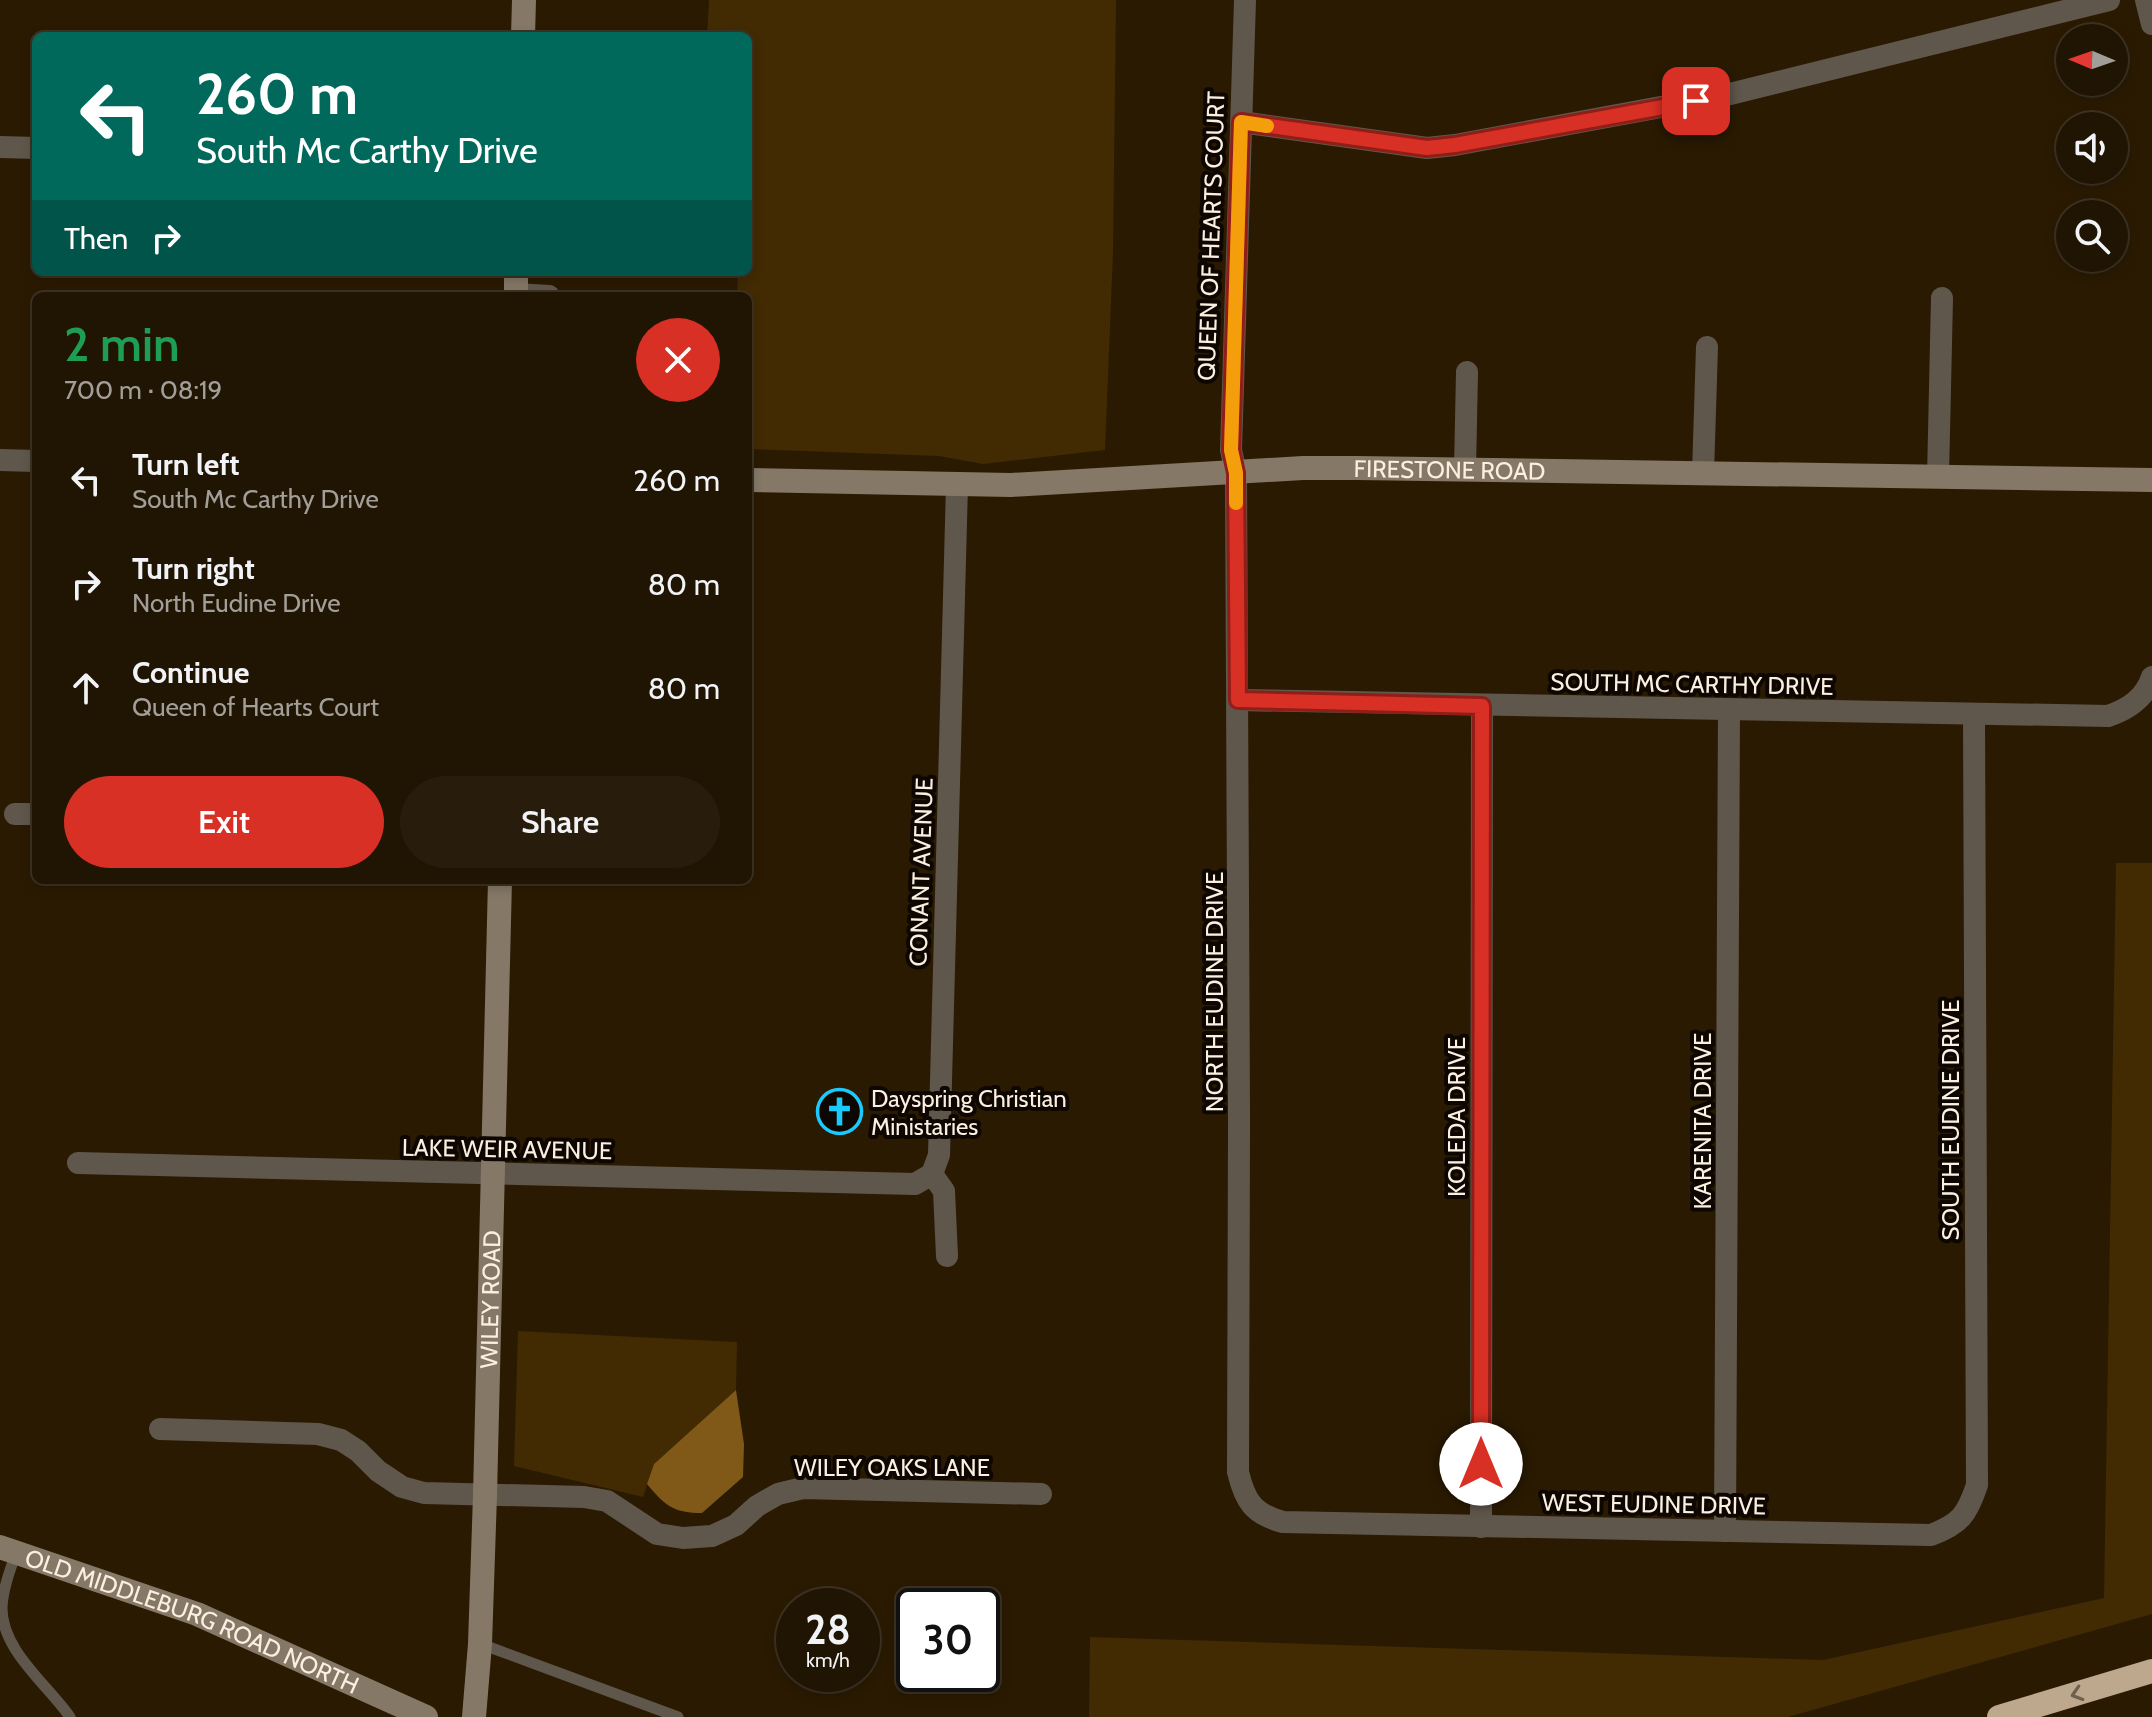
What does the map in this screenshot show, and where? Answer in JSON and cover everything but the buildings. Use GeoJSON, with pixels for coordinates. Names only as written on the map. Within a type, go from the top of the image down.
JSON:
{"type":"FeatureCollection","features":[{"type":"Feature","properties":{"kind":"highway"},"geometry":{"type":"LineString","coordinates":[[1999,1717],[2152,1671]]}},
{"type":"Feature","properties":{"kind":"street"},"geometry":{"type":"LineString","coordinates":[[523,32],[524,0]]}},
{"type":"Feature","properties":{"kind":"street","name":"QUEEN OF HEARTS COURT"},"geometry":{"type":"LineString","coordinates":[[1236,473],[1231,450],[1245,0]]}},
{"type":"Feature","properties":{"kind":"street"},"geometry":{"type":"LineString","coordinates":[[1241,122],[1414,147],[1455,145],[1726,95],[2109,0]]}},
{"type":"Feature","properties":{"kind":"street"},"geometry":{"type":"LineString","coordinates":[[2146,0],[2152,24]]}},
{"type":"Feature","properties":{"kind":"street"},"geometry":{"type":"LineString","coordinates":[[0,147],[32,148]]}},
{"type":"Feature","properties":{"kind":"street"},"geometry":{"type":"LineString","coordinates":[[1938,477],[1942,298]]}},
{"type":"Feature","properties":{"kind":"street"},"geometry":{"type":"LineString","coordinates":[[1703,473],[1707,347]]}},
{"type":"Feature","properties":{"kind":"street"},"geometry":{"type":"LineString","coordinates":[[1465,470],[1467,372]]}},
{"type":"Feature","properties":{"kind":"street"},"geometry":{"type":"LineString","coordinates":[[0,460],[32,461]]}},
{"type":"Feature","properties":{"kind":"street","name":"FIRESTONE ROAD"},"geometry":{"type":"LineString","coordinates":[[752,480],[1011,485],[1303,468],[2152,480]]}},
{"type":"Feature","properties":{"kind":"street","name":"NORTH EUDINE DRIVE"},"geometry":{"type":"LineString","coordinates":[[1236,473],[1240,1072],[1238,1472],[1242,1492],[1252,1507]]}},
{"type":"Feature","properties":{"kind":"street","name":"CONANT AVENUE"},"geometry":{"type":"LineString","coordinates":[[932,1174],[939,1155],[940,1139],[957,485]]}},
{"type":"Feature","properties":{"kind":"street","name":"SOUTH MC CARTHY DRIVE"},"geometry":{"type":"LineString","coordinates":[[1238,700],[2108,716],[2126,710],[2140,697],[2152,677]]}},
{"type":"Feature","properties":{"kind":"street","name":"KOLEDA DRIVE"},"geometry":{"type":"LineString","coordinates":[[1481,1527],[1482,706]]}},
{"type":"Feature","properties":{"kind":"street","name":"KARENITA DRIVE"},"geometry":{"type":"LineString","coordinates":[[1725,1531],[1729,710]]}},
{"type":"Feature","properties":{"kind":"street","name":"SOUTH EUDINE DRIVE"},"geometry":{"type":"LineString","coordinates":[[1960,1521],[1970,1506],[1977,1485],[1974,714]]}},
{"type":"Feature","properties":{"kind":"street","name":"WILEY ROAD"},"geometry":{"type":"LineString","coordinates":[[474,1717],[485,1495],[500,884]]}},
{"type":"Feature","properties":{"kind":"street","name":"LAKE WEIR AVENUE"},"geometry":{"type":"LineString","coordinates":[[78,1163],[915,1184],[932,1174]]}},
{"type":"Feature","properties":{"kind":"street"},"geometry":{"type":"LineString","coordinates":[[932,1174],[944,1191],[947,1256]]}},
{"type":"Feature","properties":{"kind":"street","name":"WILEY OAKS LANE"},"geometry":{"type":"LineString","coordinates":[[160,1429],[318,1434],[341,1440],[402,1487],[424,1493],[584,1497],[607,1501],[657,1534],[683,1538],[712,1536],[736,1525],[757,1506],[778,1494],[803,1488],[1041,1494]]}},
{"type":"Feature","properties":{"kind":"street","name":"WEST EUDINE DRIVE"},"geometry":{"type":"LineString","coordinates":[[1252,1507],[1265,1518],[1283,1522],[1481,1527],[1931,1535],[1960,1521]]}},
{"type":"Feature","properties":{"kind":"street","name":"OLD MIDDLEBURG ROAD NORTH"},"geometry":{"type":"LineString","coordinates":[[8,1549],[197,1614],[426,1717]]}},
{"type":"Feature","properties":{"kind":"lane"},"geometry":{"type":"LineString","coordinates":[[8,1549],[2,1617],[18,1653],[70,1717]]}},
{"type":"Feature","properties":{"kind":"lane"},"geometry":{"type":"LineString","coordinates":[[480,1644],[678,1717]]}},
{"type":"Feature","properties":{"kind":"shaded area"},"geometry":{"type":"Polygon","coordinates":[[[709,0],[1116,0],[1113,253],[1105,450],[983,464],[939,456],[752,449],[752,292],[737,292],[738,276],[752,276],[752,32],[707,32],[709,0]]]}},
{"type":"Feature","properties":{"kind":"shaded area"},"geometry":{"type":"Polygon","coordinates":[[[2116,863],[2152,863],[2152,1614],[1788,1717],[1089,1717],[1090,1637],[1823,1660],[2104,1598],[2116,863]]]}},
{"type":"Feature","properties":{"kind":"shaded area"},"geometry":{"type":"Polygon","coordinates":[[[518,1331],[737,1342],[736,1390],[654,1464],[643,1497],[514,1466],[518,1331]]]}},
{"type":"Feature","properties":{"kind":"shaded area"},"geometry":{"type":"Polygon","coordinates":[[[736,1390],[744,1444],[743,1477],[702,1513],[684,1512],[671,1507],[647,1484],[654,1464],[736,1390]]]}},
{"type":"Feature","properties":{"kind":"slow traffic"},"geometry":{"type":"LineString","coordinates":[[1236,503],[1236,473],[1231,450],[1241,122],[1267,126]]}},
{"type":"Feature","properties":{"kind":"place","name":"Dayspring Christian Ministaries"},"geometry":{"type":"Point","coordinates":[840,1112]}},
{"type":"Feature","properties":{"kind":"route"},"geometry":{"type":"LineString","coordinates":[[1481,1464],[1482,706],[1238,700],[1236,473],[1231,450],[1241,122],[1427,148],[1696,101]]}}]}
